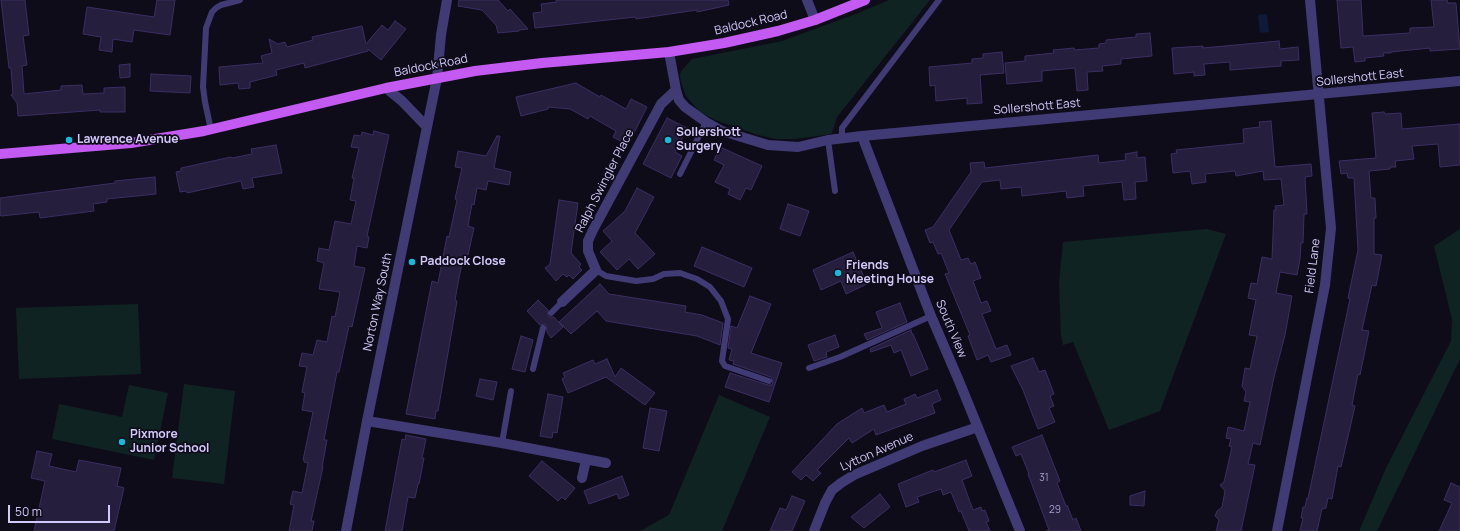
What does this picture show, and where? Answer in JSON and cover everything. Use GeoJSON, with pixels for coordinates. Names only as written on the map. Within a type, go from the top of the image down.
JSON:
{"type":"FeatureCollection","features":[{"type":"Feature","properties":{"kind":"main road","name":"Baldock Road"},"geometry":{"type":"LineString","coordinates":[[0,154],[131,143],[211,130],[386,88],[475,71],[669,52],[724,43],[778,31],[815,20],[865,0]]}},
{"type":"Feature","properties":{"kind":"street","name":"Norton Way South"},"geometry":{"type":"LineString","coordinates":[[346,531],[437,78],[441,35],[447,0]]}},
{"type":"Feature","properties":{"kind":"street"},"geometry":{"type":"LineString","coordinates":[[807,0],[815,20]]}},
{"type":"Feature","properties":{"kind":"street","name":"Field Lane"},"geometry":{"type":"LineString","coordinates":[[1277,531],[1326,286],[1331,228],[1310,0]]}},
{"type":"Feature","properties":{"kind":"street","name":"Sollershott East"},"geometry":{"type":"LineString","coordinates":[[669,52],[676,90],[682,104],[706,122],[722,131],[768,145],[798,146],[828,140],[862,136],[1460,81]]}},
{"type":"Feature","properties":{"kind":"street"},"geometry":{"type":"LineString","coordinates":[[386,88],[402,101],[427,127]]}},
{"type":"Feature","properties":{"kind":"street","name":"Ralph Swingler Place"},"geometry":{"type":"LineString","coordinates":[[596,270],[588,251],[588,241],[661,104],[676,90]]}},
{"type":"Feature","properties":{"kind":"street","name":"South View"},"geometry":{"type":"LineString","coordinates":[[862,136],[931,316],[1020,531]]}},
{"type":"Feature","properties":{"kind":"street"},"geometry":{"type":"LineString","coordinates":[[562,302],[596,270]]}},
{"type":"Feature","properties":{"kind":"street"},"geometry":{"type":"LineString","coordinates":[[367,421],[502,443],[606,463]]}},
{"type":"Feature","properties":{"kind":"street","name":"Lytton Avenue"},"geometry":{"type":"LineString","coordinates":[[814,531],[832,490],[841,483],[854,475],[922,446],[978,427]]}},
{"type":"Feature","properties":{"kind":"street"},"geometry":{"type":"LineString","coordinates":[[582,478],[586,460]]}},
{"type":"Feature","properties":{"kind":"lane"},"geometry":{"type":"LineString","coordinates":[[211,130],[203,87],[206,28],[212,12],[216,8],[221,4],[240,0]]}},
{"type":"Feature","properties":{"kind":"lane"},"geometry":{"type":"LineString","coordinates":[[842,138],[842,128],[939,0]]}},
{"type":"Feature","properties":{"kind":"lane"},"geometry":{"type":"LineString","coordinates":[[680,174],[706,122]]}},
{"type":"Feature","properties":{"kind":"lane"},"geometry":{"type":"LineString","coordinates":[[828,140],[835,191]]}},
{"type":"Feature","properties":{"kind":"lane"},"geometry":{"type":"LineString","coordinates":[[596,270],[606,276],[636,281],[653,279],[664,274],[680,273],[697,279],[710,287],[721,301],[728,319],[722,361],[725,366],[769,381]]}},
{"type":"Feature","properties":{"kind":"lane"},"geometry":{"type":"LineString","coordinates":[[550,313],[562,302]]}},
{"type":"Feature","properties":{"kind":"lane"},"geometry":{"type":"LineString","coordinates":[[809,368],[840,357],[931,316]]}},
{"type":"Feature","properties":{"kind":"lane"},"geometry":{"type":"LineString","coordinates":[[532,369],[543,328]]}},
{"type":"Feature","properties":{"kind":"lane"},"geometry":{"type":"LineString","coordinates":[[502,443],[511,391]]}},
{"type":"Feature","properties":{"kind":"green space"},"geometry":{"type":"Polygon","coordinates":[[[889,0],[930,0],[837,117],[832,133],[794,139],[776,139],[758,135],[715,120],[699,111],[686,96],[680,77],[681,71],[692,59],[782,41],[856,14],[889,0]]]}},
{"type":"Feature","properties":{"kind":"green space"},"geometry":{"type":"Polygon","coordinates":[[[1207,229],[1226,234],[1160,411],[1109,430],[1073,342],[1063,345],[1061,335],[1059,283],[1063,242],[1207,229]]]}},
{"type":"Feature","properties":{"kind":"green space"},"geometry":{"type":"Polygon","coordinates":[[[1460,229],[1460,359],[1377,531],[1359,531],[1386,468],[1451,341],[1452,319],[1434,246],[1460,229]]]}},
{"type":"Feature","properties":{"kind":"green space"},"geometry":{"type":"Polygon","coordinates":[[[138,304],[141,374],[19,379],[16,308],[138,304]]]}},
{"type":"Feature","properties":{"kind":"green space"},"geometry":{"type":"Polygon","coordinates":[[[184,384],[235,391],[224,484],[172,478],[184,384]]]}},
{"type":"Feature","properties":{"kind":"green space"},"geometry":{"type":"Polygon","coordinates":[[[129,385],[168,393],[154,460],[52,439],[59,404],[122,417],[129,385]]]}},
{"type":"Feature","properties":{"kind":"green space"},"geometry":{"type":"Polygon","coordinates":[[[719,395],[770,417],[722,531],[640,531],[669,515],[719,395]]]}},
{"type":"Feature","properties":{"kind":"water"},"geometry":{"type":"Polygon","coordinates":[[[1267,14],[1269,32],[1260,33],[1258,15],[1267,14]]]}},
{"type":"Feature","properties":{"kind":"building"},"geometry":{"type":"Polygon","coordinates":[[[1,0],[25,0],[29,35],[23,36],[27,65],[22,66],[24,94],[61,90],[61,86],[82,85],[83,94],[104,93],[104,88],[125,87],[125,112],[100,112],[100,110],[18,116],[17,103],[11,95],[13,94],[11,68],[9,68],[1,0]]]}},
{"type":"Feature","properties":{"kind":"building"},"geometry":{"type":"Polygon","coordinates":[[[157,0],[175,0],[170,35],[134,30],[132,42],[113,39],[112,52],[99,50],[101,37],[83,34],[87,7],[154,17],[157,0]]]}},
{"type":"Feature","properties":{"kind":"building"},"geometry":{"type":"Polygon","coordinates":[[[459,0],[498,0],[508,11],[510,9],[528,29],[498,33],[496,25],[482,10],[458,6],[459,0]]]}},
{"type":"Feature","properties":{"kind":"building"},"geometry":{"type":"Polygon","coordinates":[[[556,0],[728,0],[729,5],[697,12],[697,10],[636,19],[635,17],[535,28],[533,13],[542,12],[541,4],[557,2],[556,0]]]}},
{"type":"Feature","properties":{"kind":"building"},"geometry":{"type":"Polygon","coordinates":[[[1337,0],[1361,0],[1363,36],[1410,33],[1410,28],[1434,27],[1431,0],[1447,0],[1448,3],[1456,3],[1460,49],[1430,51],[1430,48],[1391,52],[1383,53],[1384,56],[1365,58],[1365,61],[1355,62],[1353,47],[1341,48],[1337,0]]]}},
{"type":"Feature","properties":{"kind":"building"},"geometry":{"type":"Polygon","coordinates":[[[395,21],[406,29],[381,60],[368,49],[368,51],[305,68],[304,63],[276,70],[277,75],[250,82],[250,88],[239,89],[238,83],[220,85],[219,67],[263,63],[261,56],[272,53],[269,39],[278,44],[285,42],[287,47],[313,40],[312,37],[362,26],[366,44],[382,25],[388,30],[395,21]]]}},
{"type":"Feature","properties":{"kind":"building"},"geometry":{"type":"Polygon","coordinates":[[[1150,33],[1152,56],[1121,59],[1121,64],[1102,66],[1103,71],[1087,72],[1088,90],[1077,91],[1075,68],[1042,71],[1042,81],[1007,84],[1005,63],[1025,61],[1025,56],[1054,53],[1053,50],[1099,48],[1099,44],[1106,43],[1106,40],[1136,37],[1136,34],[1150,33]]]}},
{"type":"Feature","properties":{"kind":"building"},"geometry":{"type":"Polygon","coordinates":[[[1279,41],[1280,49],[1298,47],[1299,60],[1281,61],[1281,66],[1230,70],[1230,62],[1204,64],[1205,75],[1194,76],[1194,72],[1174,74],[1172,48],[1203,46],[1203,48],[1279,41]]]}},
{"type":"Feature","properties":{"kind":"building"},"geometry":{"type":"Polygon","coordinates":[[[1002,52],[1004,73],[980,75],[982,103],[967,104],[967,98],[936,101],[935,85],[930,86],[929,67],[972,63],[972,59],[983,58],[983,54],[1002,52]]]}},
{"type":"Feature","properties":{"kind":"building"},"geometry":{"type":"Polygon","coordinates":[[[130,64],[130,77],[120,78],[119,65],[130,64]]]}},
{"type":"Feature","properties":{"kind":"building"},"geometry":{"type":"Polygon","coordinates":[[[151,74],[191,76],[190,93],[150,91],[151,74]]]}},
{"type":"Feature","properties":{"kind":"building"},"geometry":{"type":"Polygon","coordinates":[[[576,83],[600,97],[601,95],[626,109],[631,99],[647,107],[628,145],[613,137],[616,131],[590,116],[588,119],[570,109],[548,107],[548,109],[521,116],[516,97],[576,83]]]}},
{"type":"Feature","properties":{"kind":"building"},"geometry":{"type":"Polygon","coordinates":[[[1384,112],[1385,114],[1401,113],[1402,129],[1460,124],[1460,165],[1440,167],[1438,144],[1412,146],[1414,159],[1395,161],[1396,167],[1390,167],[1390,169],[1369,171],[1371,198],[1375,198],[1376,218],[1374,218],[1374,254],[1382,255],[1376,286],[1372,285],[1362,330],[1369,331],[1352,405],[1355,406],[1341,467],[1338,466],[1332,499],[1328,498],[1326,508],[1322,509],[1317,531],[1300,531],[1303,518],[1301,518],[1303,507],[1305,507],[1308,498],[1350,299],[1348,298],[1358,250],[1354,178],[1348,178],[1347,173],[1341,174],[1339,161],[1376,158],[1372,113],[1384,112]]]}},
{"type":"Feature","properties":{"kind":"building","name":"Sollershott Surgery"},"geometry":{"type":"Polygon","coordinates":[[[667,118],[687,128],[675,152],[682,156],[671,178],[643,164],[667,118]]]}},
{"type":"Feature","properties":{"kind":"building"},"geometry":{"type":"Polygon","coordinates":[[[1271,121],[1275,167],[1311,164],[1312,176],[1305,177],[1307,214],[1304,214],[1303,243],[1301,243],[1297,275],[1280,272],[1276,293],[1292,296],[1285,335],[1274,377],[1260,445],[1253,443],[1248,464],[1255,465],[1241,531],[1216,531],[1219,520],[1215,516],[1217,511],[1222,507],[1225,491],[1220,485],[1224,482],[1232,447],[1229,446],[1231,439],[1226,438],[1228,427],[1244,431],[1250,402],[1244,401],[1246,392],[1242,386],[1245,368],[1250,369],[1257,336],[1249,335],[1256,300],[1248,298],[1251,283],[1257,284],[1262,257],[1272,259],[1274,210],[1276,210],[1275,206],[1284,205],[1281,179],[1264,180],[1263,171],[1236,176],[1235,171],[1205,174],[1206,182],[1192,184],[1190,171],[1173,173],[1171,154],[1177,153],[1176,150],[1244,143],[1243,129],[1260,127],[1259,122],[1271,121]]]}},
{"type":"Feature","properties":{"kind":"building"},"geometry":{"type":"Polygon","coordinates":[[[374,131],[389,135],[367,236],[369,237],[367,248],[357,246],[354,266],[365,268],[352,327],[349,326],[339,372],[337,372],[324,440],[327,440],[323,467],[311,521],[314,521],[312,531],[289,531],[294,505],[290,504],[293,491],[302,493],[308,463],[304,462],[303,460],[313,412],[302,410],[305,393],[302,392],[307,367],[299,366],[302,353],[313,355],[317,340],[327,342],[332,316],[335,317],[340,292],[319,289],[324,263],[317,261],[319,248],[329,250],[335,221],[351,224],[356,201],[350,200],[354,178],[352,178],[359,148],[351,147],[354,135],[361,136],[362,132],[373,135],[374,131]]]}},
{"type":"Feature","properties":{"kind":"building"},"geometry":{"type":"Polygon","coordinates":[[[497,136],[500,136],[494,168],[511,172],[509,185],[488,181],[486,190],[477,188],[468,226],[474,228],[468,255],[464,254],[459,278],[455,300],[457,301],[438,411],[436,411],[435,419],[406,414],[432,281],[438,283],[447,236],[449,237],[457,200],[455,199],[462,168],[455,167],[458,151],[486,156],[497,136]]]}},
{"type":"Feature","properties":{"kind":"building"},"geometry":{"type":"Polygon","coordinates":[[[276,145],[282,173],[252,178],[254,187],[243,189],[241,181],[187,193],[186,191],[180,192],[176,172],[181,171],[181,168],[252,154],[251,149],[276,145]]]}},
{"type":"Feature","properties":{"kind":"building"},"geometry":{"type":"Polygon","coordinates":[[[720,147],[762,166],[751,190],[746,188],[740,200],[728,194],[730,189],[715,182],[724,165],[714,160],[720,147]]]}},
{"type":"Feature","properties":{"kind":"building"},"geometry":{"type":"Polygon","coordinates":[[[1137,152],[1137,158],[1145,157],[1147,181],[1135,182],[1136,199],[1124,200],[1122,182],[1083,186],[1084,196],[1067,198],[1066,191],[1022,196],[1021,187],[1001,189],[1000,180],[982,182],[949,230],[961,260],[968,258],[971,264],[975,262],[981,278],[973,281],[981,303],[987,301],[991,311],[982,314],[996,349],[1007,345],[1011,355],[991,362],[988,355],[977,360],[968,336],[970,335],[945,274],[949,273],[941,253],[938,254],[933,242],[930,243],[925,230],[933,227],[971,172],[970,163],[984,162],[985,168],[1098,155],[1099,163],[1126,160],[1125,154],[1137,152]]]}},
{"type":"Feature","properties":{"kind":"building"},"geometry":{"type":"Polygon","coordinates":[[[155,177],[156,194],[107,199],[107,202],[93,204],[94,211],[40,218],[39,212],[0,215],[0,198],[115,183],[115,181],[155,177]]]}},
{"type":"Feature","properties":{"kind":"building"},"geometry":{"type":"Polygon","coordinates":[[[637,188],[654,197],[635,233],[655,254],[638,269],[629,259],[617,270],[600,252],[612,241],[603,231],[625,211],[637,188]]]}},
{"type":"Feature","properties":{"kind":"building"},"geometry":{"type":"Polygon","coordinates":[[[559,200],[578,203],[571,253],[581,264],[579,267],[582,270],[573,279],[569,275],[567,277],[563,274],[556,281],[545,268],[550,264],[559,200]]]}},
{"type":"Feature","properties":{"kind":"building"},"geometry":{"type":"Polygon","coordinates":[[[788,204],[809,211],[800,236],[780,229],[788,204]]]}},
{"type":"Feature","properties":{"kind":"building"},"geometry":{"type":"Polygon","coordinates":[[[702,247],[752,268],[744,287],[694,266],[702,247]]]}},
{"type":"Feature","properties":{"kind":"building","name":"Friends Meeting House"},"geometry":{"type":"Polygon","coordinates":[[[853,252],[867,284],[846,294],[841,281],[821,290],[813,270],[853,252]]]}},
{"type":"Feature","properties":{"kind":"building"},"geometry":{"type":"Polygon","coordinates":[[[600,284],[609,294],[686,306],[685,312],[702,315],[723,323],[720,345],[697,336],[606,321],[597,311],[571,334],[559,322],[600,284]]]}},
{"type":"Feature","properties":{"kind":"building"},"geometry":{"type":"Polygon","coordinates":[[[750,296],[771,304],[751,353],[782,363],[769,402],[725,387],[730,373],[768,385],[772,385],[773,382],[771,377],[733,364],[734,361],[729,360],[732,349],[728,348],[731,326],[737,328],[750,296]]]}},
{"type":"Feature","properties":{"kind":"building"},"geometry":{"type":"Polygon","coordinates":[[[538,300],[548,310],[548,316],[554,317],[563,327],[551,338],[547,332],[546,325],[540,325],[527,311],[538,300]]]}},
{"type":"Feature","properties":{"kind":"building"},"geometry":{"type":"Polygon","coordinates":[[[900,303],[907,322],[867,340],[864,334],[882,328],[876,312],[900,303]]]}},
{"type":"Feature","properties":{"kind":"building"},"geometry":{"type":"Polygon","coordinates":[[[911,330],[928,369],[911,376],[901,350],[894,353],[891,345],[871,352],[870,349],[911,330]]]}},
{"type":"Feature","properties":{"kind":"building"},"geometry":{"type":"Polygon","coordinates":[[[835,335],[839,347],[826,352],[827,357],[814,361],[808,345],[835,335]]]}},
{"type":"Feature","properties":{"kind":"building"},"geometry":{"type":"Polygon","coordinates":[[[521,336],[533,340],[525,372],[512,369],[521,336]]]}},
{"type":"Feature","properties":{"kind":"building"},"geometry":{"type":"Polygon","coordinates":[[[1033,358],[1039,372],[1045,370],[1054,394],[1050,396],[1054,406],[1049,408],[1055,422],[1038,429],[1023,390],[1011,366],[1033,358]]]}},
{"type":"Feature","properties":{"kind":"building"},"geometry":{"type":"Polygon","coordinates":[[[607,359],[615,377],[621,368],[655,393],[645,405],[606,377],[568,393],[562,379],[565,377],[563,373],[593,360],[595,364],[607,359]]]}},
{"type":"Feature","properties":{"kind":"building"},"geometry":{"type":"Polygon","coordinates":[[[480,379],[497,382],[493,400],[476,396],[480,379]]]}},
{"type":"Feature","properties":{"kind":"building"},"geometry":{"type":"Polygon","coordinates":[[[937,390],[941,400],[932,404],[935,413],[876,435],[874,429],[852,443],[849,438],[817,470],[821,473],[813,481],[806,475],[801,480],[792,472],[837,424],[862,408],[864,413],[884,405],[887,412],[906,404],[904,399],[915,394],[917,398],[937,390]]]}},
{"type":"Feature","properties":{"kind":"building"},"geometry":{"type":"Polygon","coordinates":[[[548,394],[563,397],[557,433],[553,432],[552,438],[540,436],[548,394]]]}},
{"type":"Feature","properties":{"kind":"building"},"geometry":{"type":"Polygon","coordinates":[[[650,408],[667,411],[659,451],[643,448],[650,408]]]}},
{"type":"Feature","properties":{"kind":"building"},"geometry":{"type":"Polygon","coordinates":[[[406,435],[426,439],[419,484],[415,498],[408,497],[402,531],[385,531],[402,439],[405,440],[406,435]]]}},
{"type":"Feature","properties":{"kind":"building"},"geometry":{"type":"Polygon","coordinates":[[[1042,435],[1060,481],[1057,483],[1066,506],[1067,505],[1073,520],[1076,518],[1081,531],[1046,531],[1049,530],[1021,454],[1016,456],[1012,447],[1042,435]]]}},
{"type":"Feature","properties":{"kind":"building"},"geometry":{"type":"Polygon","coordinates":[[[37,451],[52,454],[49,466],[76,472],[79,460],[121,468],[117,486],[124,488],[114,531],[34,531],[45,481],[31,478],[37,451]]]}},
{"type":"Feature","properties":{"kind":"building"},"geometry":{"type":"Polygon","coordinates":[[[966,460],[972,476],[962,480],[973,510],[981,507],[982,511],[985,510],[989,521],[986,522],[990,531],[969,531],[951,492],[943,495],[941,489],[917,497],[919,502],[906,507],[898,484],[933,470],[934,472],[966,460]]]}},
{"type":"Feature","properties":{"kind":"building"},"geometry":{"type":"Polygon","coordinates":[[[542,461],[575,488],[565,500],[562,497],[558,501],[529,476],[542,461]]]}},
{"type":"Feature","properties":{"kind":"building"},"geometry":{"type":"Polygon","coordinates":[[[622,476],[629,495],[619,499],[617,494],[589,504],[584,491],[622,476]]]}},
{"type":"Feature","properties":{"kind":"building"},"geometry":{"type":"Polygon","coordinates":[[[1451,483],[1460,487],[1460,531],[1439,531],[1452,503],[1444,500],[1451,483]]]}},
{"type":"Feature","properties":{"kind":"building"},"geometry":{"type":"Polygon","coordinates":[[[1145,491],[1144,506],[1130,505],[1130,496],[1145,491]]]}},
{"type":"Feature","properties":{"kind":"building"},"geometry":{"type":"Polygon","coordinates":[[[880,494],[890,507],[864,528],[851,517],[880,494]]]}},
{"type":"Feature","properties":{"kind":"building"},"geometry":{"type":"Polygon","coordinates":[[[792,496],[805,501],[792,531],[770,531],[780,508],[786,510],[792,496]]]}},
{"type":"Feature","properties":{"kind":"place","name":"Lawrence Avenue"},"geometry":{"type":"Point","coordinates":[69,140]}},
{"type":"Feature","properties":{"kind":"place","name":"Sollershott Surgery"},"geometry":{"type":"Point","coordinates":[668,140]}},
{"type":"Feature","properties":{"kind":"place","name":"Paddock Close"},"geometry":{"type":"Point","coordinates":[412,262]}},
{"type":"Feature","properties":{"kind":"place","name":"Friends Meeting House"},"geometry":{"type":"Point","coordinates":[838,273]}},
{"type":"Feature","properties":{"kind":"place","name":"Pixmore Junior School"},"geometry":{"type":"Point","coordinates":[122,442]}}]}
